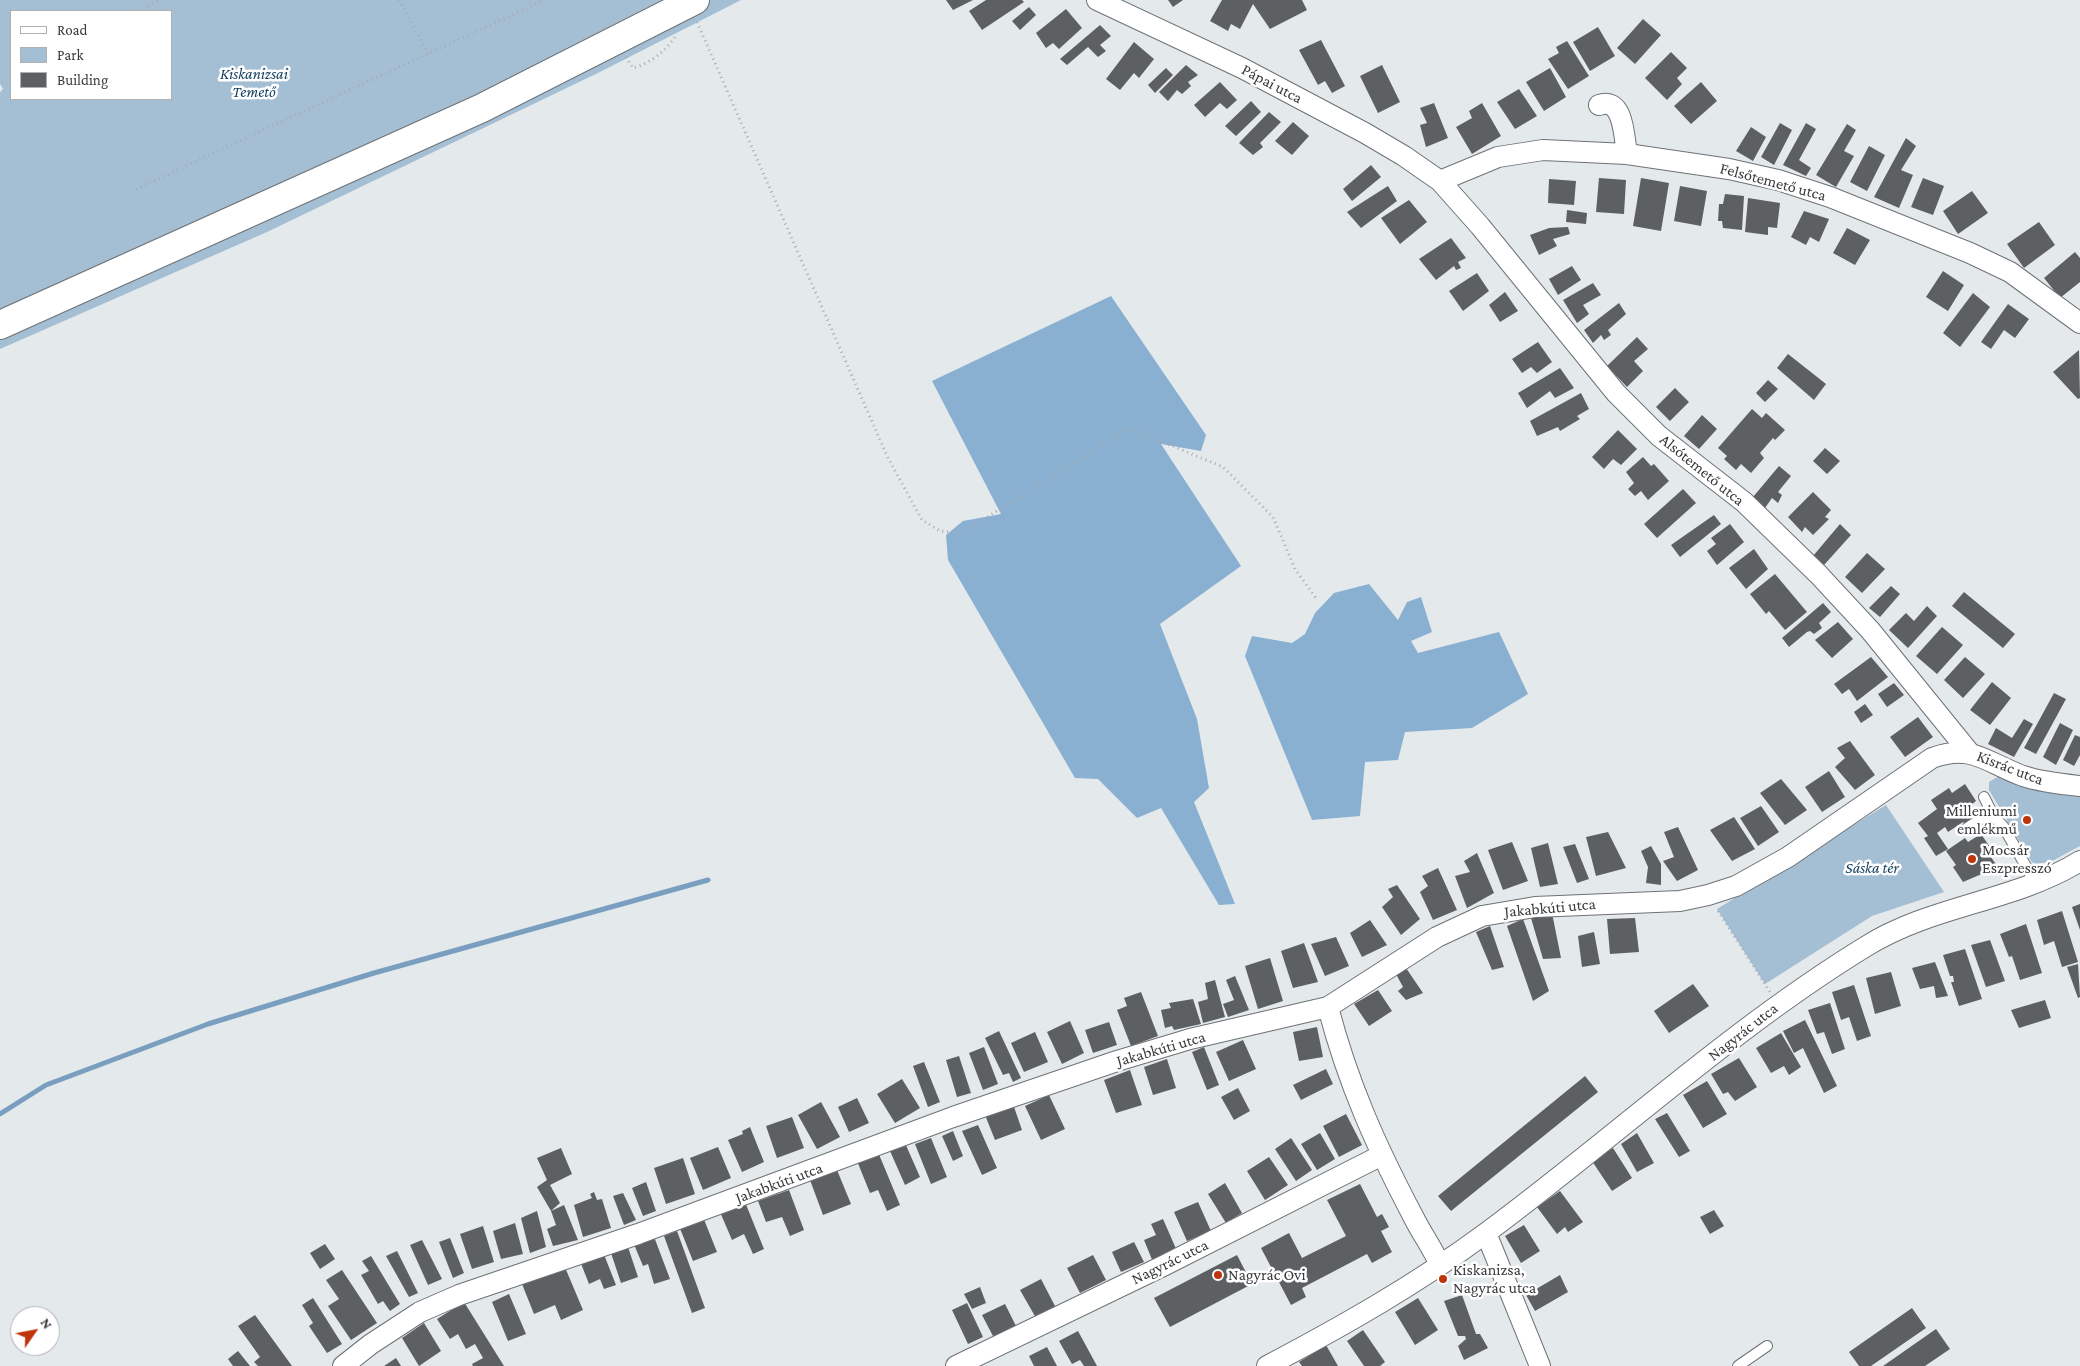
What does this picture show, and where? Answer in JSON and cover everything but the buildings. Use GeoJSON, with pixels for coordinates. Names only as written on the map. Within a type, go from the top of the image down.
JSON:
{"type":"FeatureCollection","features":[{"type":"Feature","properties":{"kind":"main road"},"geometry":{"type":"LineString","coordinates":[[0,325],[695,10]]}},
{"type":"Feature","properties":{"kind":"street","name":"Pápai utca"},"geometry":{"type":"LineString","coordinates":[[1097,0],[1242,68],[1348,123],[1404,156],[1440,181]]}},
{"type":"Feature","properties":{"kind":"street"},"geometry":{"type":"LineString","coordinates":[[1599,105],[1605,103],[1612,104],[1618,112],[1627,154]]}},
{"type":"Feature","properties":{"kind":"street","name":"Felsőtemető utca"},"geometry":{"type":"LineString","coordinates":[[1440,181],[1484,162],[1518,153],[1563,149],[1627,154],[1729,169],[1778,180],[1895,221],[2010,272],[2080,323]]}},
{"type":"Feature","properties":{"kind":"street","name":"Alsótemető utca"},"geometry":{"type":"LineString","coordinates":[[1440,181],[1480,226],[1616,393],[1659,436],[1744,502],[1819,575],[1870,630],[1969,752]]}},
{"type":"Feature","properties":{"kind":"street","name":"Jakabkúti utca"},"geometry":{"type":"LineString","coordinates":[[343,1366],[371,1344],[420,1312],[459,1295],[638,1234],[953,1117],[1117,1062],[1190,1039],[1328,1007],[1437,937],[1482,916],[1535,907],[1680,901],[1708,896],[1736,886],[1788,858],[1932,758],[1955,751],[1969,752]]}},
{"type":"Feature","properties":{"kind":"street","name":"Kisrác utca"},"geometry":{"type":"LineString","coordinates":[[1969,752],[2023,776],[2044,782],[2080,786]]}},
{"type":"Feature","properties":{"kind":"street","name":"Nagyrác utca"},"geometry":{"type":"LineString","coordinates":[[1267,1366],[1383,1303],[1486,1233],[1778,1005],[1865,947],[1901,927],[2036,884],[2080,861]]}},
{"type":"Feature","properties":{"kind":"street"},"geometry":{"type":"LineString","coordinates":[[1328,1007],[1341,1058],[1382,1155],[1440,1265]]}},
{"type":"Feature","properties":{"kind":"street","name":"Nagyrác utca"},"geometry":{"type":"LineString","coordinates":[[956,1366],[1164,1265],[1382,1155]]}},
{"type":"Feature","properties":{"kind":"street"},"geometry":{"type":"LineString","coordinates":[[1486,1233],[1540,1366]]}},
{"type":"Feature","properties":{"kind":"lane"},"geometry":{"type":"LineString","coordinates":[[1984,796],[1994,817],[2003,826],[2036,884]]}},
{"type":"Feature","properties":{"kind":"lane"},"geometry":{"type":"LineString","coordinates":[[1968,828],[1981,819],[1994,817]]}},
{"type":"Feature","properties":{"kind":"lane"},"geometry":{"type":"LineString","coordinates":[[1738,1366],[1767,1346]]}},
{"type":"Feature","properties":{"kind":"path"},"geometry":{"type":"LineString","coordinates":[[141,10],[160,0]]}},
{"type":"Feature","properties":{"kind":"path"},"geometry":{"type":"LineString","coordinates":[[400,0],[428,53]]}},
{"type":"Feature","properties":{"kind":"path"},"geometry":{"type":"LineString","coordinates":[[136,189],[544,0]]}},
{"type":"Feature","properties":{"kind":"path"},"geometry":{"type":"LineString","coordinates":[[695,10],[888,458],[922,520],[940,531],[962,533],[1129,428],[1224,467],[1273,516],[1295,569],[1316,598]]}},
{"type":"Feature","properties":{"kind":"path"},"geometry":{"type":"LineString","coordinates":[[1708,896],[1778,1005]]}},
{"type":"Feature","properties":{"kind":"green space","name":"Kiskanizsai Temető"},"geometry":{"type":"Polygon","coordinates":[[[0,0],[741,0],[600,72],[267,232],[0,349],[0,92],[3,89],[0,84],[0,0]]]}},
{"type":"Feature","properties":{"kind":"green space"},"geometry":{"type":"Polygon","coordinates":[[[1999,776],[2080,795],[2080,846],[2054,860],[2036,865],[2031,861],[1989,790],[1989,782],[1999,776]]]}},
{"type":"Feature","properties":{"kind":"green space","name":"Sáska tér"},"geometry":{"type":"Polygon","coordinates":[[[1886,805],[1944,892],[1872,916],[1765,984],[1717,909],[1886,805]]]}},
{"type":"Feature","properties":{"kind":"shaded area"},"geometry":{"type":"Polygon","coordinates":[[[1111,296],[1206,435],[1201,451],[1161,444],[1241,566],[1160,624],[1197,719],[1209,788],[1194,802],[1235,904],[1219,905],[1161,808],[1137,818],[1098,779],[1075,778],[948,560],[946,535],[963,521],[1001,514],[932,381],[1111,296]]]}},
{"type":"Feature","properties":{"kind":"shaded area"},"geometry":{"type":"Polygon","coordinates":[[[1369,584],[1398,620],[1407,602],[1421,597],[1432,632],[1411,641],[1418,653],[1499,632],[1528,694],[1472,728],[1405,732],[1398,760],[1365,762],[1360,816],[1312,820],[1245,656],[1252,636],[1292,643],[1305,634],[1315,613],[1334,593],[1369,584]]]}},
{"type":"Feature","properties":{"kind":"waterway"},"geometry":{"type":"LineString","coordinates":[[0,1114],[46,1085],[208,1024],[374,973],[708,880]]}},
{"type":"Feature","properties":{"kind":"place","name":"Milleniumi emlékmű"},"geometry":{"type":"Point","coordinates":[2027,820]}},
{"type":"Feature","properties":{"kind":"place","name":"Mocsár Eszpresszó"},"geometry":{"type":"Point","coordinates":[1972,859]}},
{"type":"Feature","properties":{"kind":"place","name":"Nagyrác Ovi"},"geometry":{"type":"Point","coordinates":[1218,1275]}},
{"type":"Feature","properties":{"kind":"place","name":"Kiskanizsa, Nagyrác utca"},"geometry":{"type":"Point","coordinates":[1443,1279]}}]}
